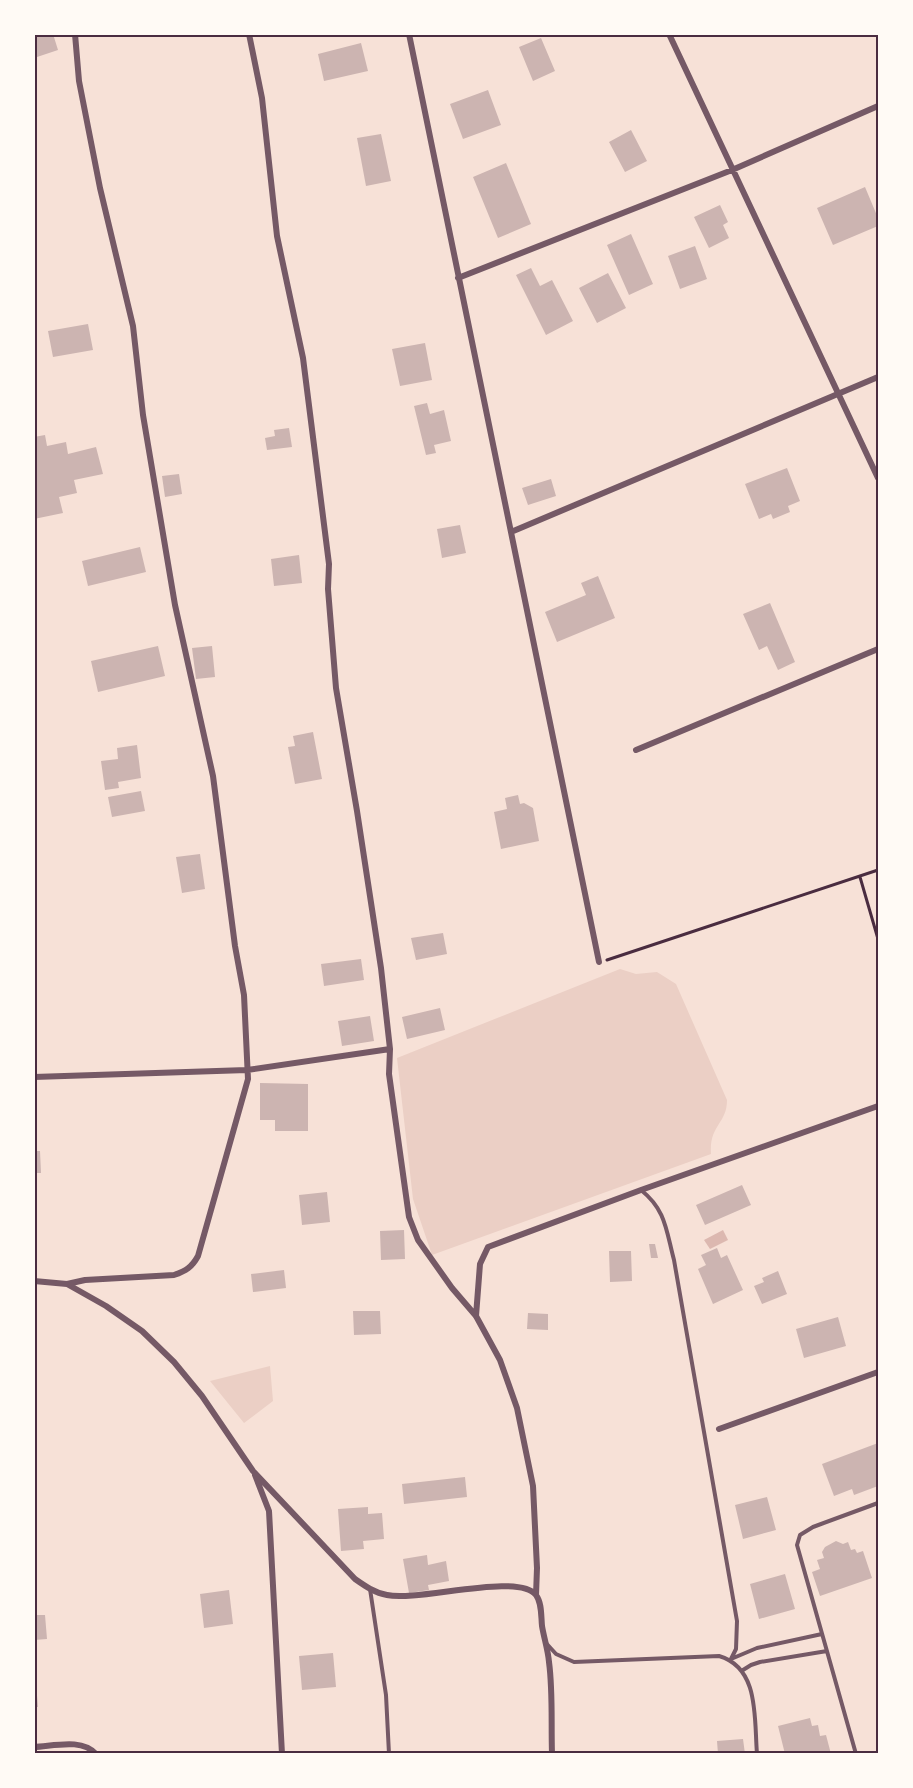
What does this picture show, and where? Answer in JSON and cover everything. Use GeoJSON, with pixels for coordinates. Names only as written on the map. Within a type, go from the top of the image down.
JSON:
{"type":"FeatureCollection","features":[{"type":"Feature","properties":{"kind":"street"},"geometry":{"type":"LineString","coordinates":[[34,1281],[67,1284],[85,1280],[174,1275],[186,1271],[193,1265],[198,1256],[248,1079],[244,995],[235,946],[213,776],[175,605],[143,415],[133,326],[100,188],[79,81],[75,34]]}},
{"type":"Feature","properties":{"kind":"street"},"geometry":{"type":"LineString","coordinates":[[249,34],[262,98],[277,236],[303,358],[329,564],[328,589],[336,688],[381,968],[390,1049],[389,1074],[409,1217],[423,1248],[476,1316],[500,1360],[517,1408],[533,1486],[536,1595],[541,1608],[549,1664],[552,1754]]}},
{"type":"Feature","properties":{"kind":"street"},"geometry":{"type":"LineString","coordinates":[[419,34],[409,37],[599,962]]}},
{"type":"Feature","properties":{"kind":"street"},"geometry":{"type":"LineString","coordinates":[[669,34],[879,478]]}},
{"type":"Feature","properties":{"kind":"street"},"geometry":{"type":"LineString","coordinates":[[459,278],[732,170],[879,106]]}},
{"type":"Feature","properties":{"kind":"street"},"geometry":{"type":"LineString","coordinates":[[511,532],[879,377]]}},
{"type":"Feature","properties":{"kind":"street"},"geometry":{"type":"LineString","coordinates":[[636,750],[879,649]]}},
{"type":"Feature","properties":{"kind":"street"},"geometry":{"type":"LineString","coordinates":[[34,1077],[247,1070],[390,1049]]}},
{"type":"Feature","properties":{"kind":"street"},"geometry":{"type":"LineString","coordinates":[[476,1316],[480,1264],[488,1247],[879,1106]]}},
{"type":"Feature","properties":{"kind":"street"},"geometry":{"type":"LineString","coordinates":[[67,1284],[106,1306],[142,1331],[174,1362],[208,1404],[254,1472],[355,1579],[370,1589],[387,1595],[408,1597],[480,1587],[517,1586],[536,1595]]}},
{"type":"Feature","properties":{"kind":"street"},"geometry":{"type":"LineString","coordinates":[[719,1429],[879,1372]]}},
{"type":"Feature","properties":{"kind":"street"},"geometry":{"type":"LineString","coordinates":[[254,1472],[269,1511],[282,1754]]}},
{"type":"Feature","properties":{"kind":"street"},"geometry":{"type":"LineString","coordinates":[[34,1747],[81,1744],[91,1748],[96,1754]]}},
{"type":"Feature","properties":{"kind":"lane"},"geometry":{"type":"LineString","coordinates":[[641,1190],[653,1199],[662,1212],[674,1260],[737,1621],[736,1649],[731,1659]]}},
{"type":"Feature","properties":{"kind":"lane"},"geometry":{"type":"LineString","coordinates":[[856,1754],[797,1545],[800,1535],[813,1527],[879,1503]]}},
{"type":"Feature","properties":{"kind":"lane"},"geometry":{"type":"LineString","coordinates":[[370,1589],[386,1695],[389,1754]]}},
{"type":"Feature","properties":{"kind":"lane"},"geometry":{"type":"LineString","coordinates":[[731,1659],[757,1648],[822,1634]]}},
{"type":"Feature","properties":{"kind":"lane"},"geometry":{"type":"LineString","coordinates":[[546,1643],[556,1654],[574,1662],[719,1656],[731,1659],[743,1670],[752,1690],[757,1754]]}},
{"type":"Feature","properties":{"kind":"lane"},"geometry":{"type":"LineString","coordinates":[[743,1670],[760,1662],[827,1651]]}},
{"type":"Feature","properties":{"kind":"path"},"geometry":{"type":"LineString","coordinates":[[599,962],[879,870]]}},
{"type":"Feature","properties":{"kind":"path"},"geometry":{"type":"LineString","coordinates":[[860,877],[879,939]]}},
{"type":"Feature","properties":{"kind":"shaded area"},"geometry":{"type":"Polygon","coordinates":[[[620,969],[636,974],[657,972],[676,984],[727,1100],[724,1114],[715,1130],[711,1154],[432,1255],[413,1199],[397,1058],[620,969]]]}},
{"type":"Feature","properties":{"kind":"shaded area"},"geometry":{"type":"Polygon","coordinates":[[[723,1230],[728,1240],[710,1249],[704,1240],[723,1230]]]}},
{"type":"Feature","properties":{"kind":"shaded area"},"geometry":{"type":"Polygon","coordinates":[[[270,1366],[273,1401],[244,1423],[210,1381],[270,1366]]]}},
{"type":"Feature","properties":{"kind":"building"},"geometry":{"type":"Polygon","coordinates":[[[53,34],[58,50],[34,58],[34,38],[53,34]]]}},
{"type":"Feature","properties":{"kind":"building"},"geometry":{"type":"Polygon","coordinates":[[[541,38],[555,71],[533,81],[519,47],[541,38]]]}},
{"type":"Feature","properties":{"kind":"building"},"geometry":{"type":"Polygon","coordinates":[[[361,43],[368,71],[324,81],[318,54],[361,43]]]}},
{"type":"Feature","properties":{"kind":"building"},"geometry":{"type":"Polygon","coordinates":[[[488,90],[501,125],[463,139],[450,104],[488,90]]]}},
{"type":"Feature","properties":{"kind":"building"},"geometry":{"type":"Polygon","coordinates":[[[631,130],[647,161],[625,172],[609,142],[631,130]]]}},
{"type":"Feature","properties":{"kind":"building"},"geometry":{"type":"Polygon","coordinates":[[[381,134],[391,181],[366,186],[357,138],[381,134]]]}},
{"type":"Feature","properties":{"kind":"building"},"geometry":{"type":"Polygon","coordinates":[[[506,163],[531,224],[498,238],[473,177],[506,163]]]}},
{"type":"Feature","properties":{"kind":"building"},"geometry":{"type":"Polygon","coordinates":[[[865,187],[878,218],[878,226],[833,245],[817,208],[865,187]]]}},
{"type":"Feature","properties":{"kind":"building"},"geometry":{"type":"Polygon","coordinates":[[[720,205],[728,222],[723,225],[729,238],[709,248],[694,217],[720,205]]]}},
{"type":"Feature","properties":{"kind":"building"},"geometry":{"type":"Polygon","coordinates":[[[631,234],[653,284],[629,295],[607,245],[631,234]]]}},
{"type":"Feature","properties":{"kind":"building"},"geometry":{"type":"Polygon","coordinates":[[[695,246],[707,279],[680,289],[668,256],[695,246]]]}},
{"type":"Feature","properties":{"kind":"building"},"geometry":{"type":"Polygon","coordinates":[[[531,268],[540,286],[552,280],[573,321],[546,335],[516,275],[531,268]]]}},
{"type":"Feature","properties":{"kind":"building"},"geometry":{"type":"Polygon","coordinates":[[[608,273],[626,308],[597,323],[579,288],[608,273]]]}},
{"type":"Feature","properties":{"kind":"building"},"geometry":{"type":"Polygon","coordinates":[[[88,324],[93,350],[53,357],[48,331],[88,324]]]}},
{"type":"Feature","properties":{"kind":"building"},"geometry":{"type":"Polygon","coordinates":[[[425,343],[432,380],[400,386],[392,349],[425,343]]]}},
{"type":"Feature","properties":{"kind":"building"},"geometry":{"type":"Polygon","coordinates":[[[427,403],[430,414],[444,410],[451,441],[434,445],[436,453],[426,455],[414,406],[427,403]]]}},
{"type":"Feature","properties":{"kind":"building"},"geometry":{"type":"Polygon","coordinates":[[[289,428],[292,447],[267,450],[265,438],[275,436],[274,430],[289,428]]]}},
{"type":"Feature","properties":{"kind":"building"},"geometry":{"type":"Polygon","coordinates":[[[45,435],[47,446],[66,442],[68,454],[96,447],[103,474],[74,480],[77,493],[59,497],[63,513],[34,519],[34,437],[45,435]]]}},
{"type":"Feature","properties":{"kind":"building"},"geometry":{"type":"Polygon","coordinates":[[[787,468],[800,501],[788,506],[790,512],[773,519],[771,514],[759,519],[745,484],[787,468]]]}},
{"type":"Feature","properties":{"kind":"building"},"geometry":{"type":"Polygon","coordinates":[[[179,474],[182,494],[165,497],[162,476],[179,474]]]}},
{"type":"Feature","properties":{"kind":"building"},"geometry":{"type":"Polygon","coordinates":[[[551,479],[556,496],[528,505],[522,488],[551,479]]]}},
{"type":"Feature","properties":{"kind":"building"},"geometry":{"type":"Polygon","coordinates":[[[460,525],[466,553],[442,558],[437,529],[460,525]]]}},
{"type":"Feature","properties":{"kind":"building"},"geometry":{"type":"Polygon","coordinates":[[[140,547],[146,572],[88,586],[82,561],[140,547]]]}},
{"type":"Feature","properties":{"kind":"building"},"geometry":{"type":"Polygon","coordinates":[[[299,555],[302,583],[274,586],[271,559],[299,555]]]}},
{"type":"Feature","properties":{"kind":"building"},"geometry":{"type":"Polygon","coordinates":[[[598,576],[615,618],[557,642],[545,612],[586,595],[581,583],[598,576]]]}},
{"type":"Feature","properties":{"kind":"building"},"geometry":{"type":"Polygon","coordinates":[[[770,603],[795,662],[778,670],[767,646],[759,650],[743,614],[770,603]]]}},
{"type":"Feature","properties":{"kind":"building"},"geometry":{"type":"Polygon","coordinates":[[[158,646],[165,676],[98,692],[91,661],[158,646]]]}},
{"type":"Feature","properties":{"kind":"building"},"geometry":{"type":"Polygon","coordinates":[[[212,646],[215,677],[196,679],[192,648],[212,646]]]}},
{"type":"Feature","properties":{"kind":"building"},"geometry":{"type":"Polygon","coordinates":[[[313,732],[322,779],[295,784],[288,747],[295,746],[293,736],[313,732]]]}},
{"type":"Feature","properties":{"kind":"building"},"geometry":{"type":"Polygon","coordinates":[[[137,745],[141,778],[118,782],[119,788],[105,790],[101,761],[118,759],[117,748],[137,745]]]}},
{"type":"Feature","properties":{"kind":"building"},"geometry":{"type":"Polygon","coordinates":[[[141,791],[145,811],[112,817],[108,797],[141,791]]]}},
{"type":"Feature","properties":{"kind":"building"},"geometry":{"type":"Polygon","coordinates":[[[518,795],[520,804],[524,803],[533,808],[539,841],[501,849],[494,812],[507,809],[505,798],[518,795]]]}},
{"type":"Feature","properties":{"kind":"building"},"geometry":{"type":"Polygon","coordinates":[[[200,854],[205,889],[182,893],[176,857],[200,854]]]}},
{"type":"Feature","properties":{"kind":"building"},"geometry":{"type":"Polygon","coordinates":[[[443,933],[447,954],[416,960],[411,938],[443,933]]]}},
{"type":"Feature","properties":{"kind":"building"},"geometry":{"type":"Polygon","coordinates":[[[361,959],[364,980],[324,986],[321,964],[361,959]]]}},
{"type":"Feature","properties":{"kind":"building"},"geometry":{"type":"Polygon","coordinates":[[[440,1008],[445,1030],[407,1039],[402,1017],[440,1008]]]}},
{"type":"Feature","properties":{"kind":"building"},"geometry":{"type":"Polygon","coordinates":[[[370,1016],[374,1041],[342,1046],[338,1021],[370,1016]]]}},
{"type":"Feature","properties":{"kind":"building"},"geometry":{"type":"Polygon","coordinates":[[[260,1083],[308,1084],[308,1131],[275,1131],[275,1120],[260,1120],[260,1083]]]}},
{"type":"Feature","properties":{"kind":"building"},"geometry":{"type":"Polygon","coordinates":[[[34,1151],[40,1151],[41,1173],[34,1173],[34,1151]]]}},
{"type":"Feature","properties":{"kind":"building"},"geometry":{"type":"Polygon","coordinates":[[[742,1185],[751,1205],[705,1225],[696,1205],[742,1185]]]}},
{"type":"Feature","properties":{"kind":"building"},"geometry":{"type":"Polygon","coordinates":[[[327,1192],[330,1222],[302,1225],[299,1195],[327,1192]]]}},
{"type":"Feature","properties":{"kind":"building"},"geometry":{"type":"Polygon","coordinates":[[[404,1230],[405,1259],[381,1260],[380,1231],[404,1230]]]}},
{"type":"Feature","properties":{"kind":"building"},"geometry":{"type":"Polygon","coordinates":[[[649,1244],[655,1244],[658,1258],[651,1258],[649,1244]]]}},
{"type":"Feature","properties":{"kind":"building"},"geometry":{"type":"Polygon","coordinates":[[[717,1248],[721,1258],[727,1255],[743,1290],[713,1304],[698,1269],[706,1265],[701,1255],[717,1248]]]}},
{"type":"Feature","properties":{"kind":"building"},"geometry":{"type":"Polygon","coordinates":[[[609,1251],[631,1251],[632,1281],[610,1282],[609,1251]]]}},
{"type":"Feature","properties":{"kind":"building"},"geometry":{"type":"Polygon","coordinates":[[[284,1270],[286,1288],[253,1292],[251,1274],[284,1270]]]}},
{"type":"Feature","properties":{"kind":"building"},"geometry":{"type":"Polygon","coordinates":[[[778,1271],[787,1294],[762,1304],[754,1286],[764,1282],[762,1278],[778,1271]]]}},
{"type":"Feature","properties":{"kind":"building"},"geometry":{"type":"Polygon","coordinates":[[[353,1311],[380,1311],[381,1334],[354,1335],[353,1311]]]}},
{"type":"Feature","properties":{"kind":"building"},"geometry":{"type":"Polygon","coordinates":[[[528,1313],[548,1314],[548,1330],[527,1329],[528,1313]]]}},
{"type":"Feature","properties":{"kind":"building"},"geometry":{"type":"Polygon","coordinates":[[[838,1317],[846,1346],[804,1358],[796,1329],[838,1317]]]}},
{"type":"Feature","properties":{"kind":"building"},"geometry":{"type":"Polygon","coordinates":[[[878,1443],[878,1486],[854,1495],[852,1489],[834,1496],[822,1464],[878,1443]]]}},
{"type":"Feature","properties":{"kind":"building"},"geometry":{"type":"Polygon","coordinates":[[[465,1477],[467,1497],[404,1504],[402,1484],[465,1477]]]}},
{"type":"Feature","properties":{"kind":"building"},"geometry":{"type":"Polygon","coordinates":[[[767,1497],[776,1530],[743,1539],[735,1505],[767,1497]]]}},
{"type":"Feature","properties":{"kind":"building"},"geometry":{"type":"Polygon","coordinates":[[[368,1507],[368,1514],[382,1513],[384,1539],[363,1541],[364,1549],[341,1551],[338,1509],[368,1507]]]}},
{"type":"Feature","properties":{"kind":"building"},"geometry":{"type":"Polygon","coordinates":[[[836,1541],[843,1544],[848,1542],[851,1550],[855,1549],[857,1553],[863,1551],[872,1578],[820,1596],[812,1572],[820,1569],[817,1560],[824,1558],[822,1552],[825,1547],[836,1541]]]}},
{"type":"Feature","properties":{"kind":"building"},"geometry":{"type":"Polygon","coordinates":[[[427,1555],[428,1565],[446,1561],[449,1581],[428,1585],[429,1590],[409,1593],[403,1559],[427,1555]]]}},
{"type":"Feature","properties":{"kind":"building"},"geometry":{"type":"Polygon","coordinates":[[[785,1574],[795,1609],[759,1619],[750,1584],[785,1574]]]}},
{"type":"Feature","properties":{"kind":"building"},"geometry":{"type":"Polygon","coordinates":[[[229,1590],[233,1624],[204,1628],[200,1594],[229,1590]]]}},
{"type":"Feature","properties":{"kind":"building"},"geometry":{"type":"Polygon","coordinates":[[[34,1615],[45,1615],[47,1639],[34,1640],[34,1615]]]}},
{"type":"Feature","properties":{"kind":"building"},"geometry":{"type":"Polygon","coordinates":[[[333,1653],[336,1687],[302,1690],[299,1656],[333,1653]]]}},
{"type":"Feature","properties":{"kind":"building"},"geometry":{"type":"Polygon","coordinates":[[[34,1684],[36,1684],[38,1707],[34,1707],[34,1684]]]}},
{"type":"Feature","properties":{"kind":"building"},"geometry":{"type":"Polygon","coordinates":[[[810,1718],[812,1726],[818,1725],[820,1736],[826,1735],[831,1754],[785,1754],[778,1726],[810,1718]]]}},
{"type":"Feature","properties":{"kind":"building"},"geometry":{"type":"Polygon","coordinates":[[[743,1739],[745,1754],[718,1754],[717,1741],[743,1739]]]}}]}
